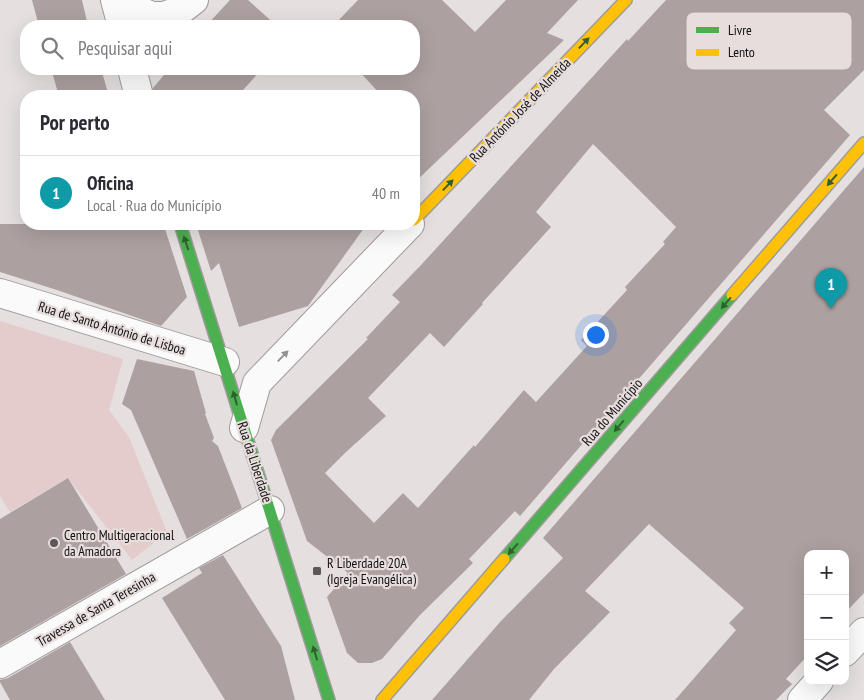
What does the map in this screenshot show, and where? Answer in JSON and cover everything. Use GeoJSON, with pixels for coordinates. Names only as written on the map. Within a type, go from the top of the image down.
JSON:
{"type":"FeatureCollection","features":[{"type":"Feature","properties":{"kind":"street"},"geometry":{"type":"LineString","coordinates":[[115,0],[120,20]]}},
{"type":"Feature","properties":{"kind":"street"},"geometry":{"type":"LineString","coordinates":[[127,0],[135,9],[152,16],[164,16],[181,10],[194,0]]}},
{"type":"Feature","properties":{"kind":"street","name":"Rua António José de Almeida"},"geometry":{"type":"LineString","coordinates":[[420,214],[626,0]]}},
{"type":"Feature","properties":{"kind":"street"},"geometry":{"type":"LineString","coordinates":[[134,75],[137,90]]}},
{"type":"Feature","properties":{"kind":"street","name":"Rua do Município"},"geometry":{"type":"LineString","coordinates":[[382,700],[864,143]]}},
{"type":"Feature","properties":{"kind":"street","name":"Rua da Liberdade"},"geometry":{"type":"LineString","coordinates":[[182,230],[330,700]]}},
{"type":"Feature","properties":{"kind":"street"},"geometry":{"type":"LineString","coordinates":[[244,428],[257,383],[404,230]]}},
{"type":"Feature","properties":{"kind":"street","name":"Rua de Santo António de Lisboa"},"geometry":{"type":"LineString","coordinates":[[0,293],[225,362]]}},
{"type":"Feature","properties":{"kind":"street","name":"Travessa de Santa Teresinha"},"geometry":{"type":"LineString","coordinates":[[0,664],[270,510]]}},
{"type":"Feature","properties":{"kind":"street"},"geometry":{"type":"LineString","coordinates":[[849,648],[864,632]]}},
{"type":"Feature","properties":{"kind":"street"},"geometry":{"type":"LineString","coordinates":[[802,700],[815,685]]}},
{"type":"Feature","properties":{"kind":"shaded area"},"geometry":{"type":"Polygon","coordinates":[[[0,321],[123,359],[109,410],[129,437],[167,532],[132,560],[68,478],[10,512],[0,496],[0,321]]]}},
{"type":"Feature","properties":{"kind":"building"},"geometry":{"type":"Polygon","coordinates":[[[32,0],[82,0],[87,20],[37,20],[32,0]]]}},
{"type":"Feature","properties":{"kind":"building"},"geometry":{"type":"Polygon","coordinates":[[[230,0],[248,0],[270,20],[212,20],[230,0]]]}},
{"type":"Feature","properties":{"kind":"building"},"geometry":{"type":"Polygon","coordinates":[[[358,0],[442,0],[475,32],[506,0],[578,0],[547,33],[564,40],[420,177],[420,90],[376,90],[363,75],[420,75],[420,20],[339,20],[358,0]]]}},
{"type":"Feature","properties":{"kind":"building"},"geometry":{"type":"Polygon","coordinates":[[[666,0],[864,0],[864,70],[824,110],[850,135],[520,516],[515,511],[469,559],[473,563],[420,615],[382,659],[372,663],[358,663],[347,653],[327,597],[348,573],[307,541],[271,440],[276,430],[368,339],[366,338],[400,302],[392,295],[627,39],[628,41],[666,0]],[[593,144],[536,212],[551,227],[444,347],[430,333],[368,398],[386,416],[325,473],[374,523],[403,493],[418,508],[474,445],[475,447],[524,390],[536,402],[587,346],[581,340],[627,290],[625,287],[665,244],[663,242],[676,227],[593,144]]]}},
{"type":"Feature","properties":{"kind":"building"},"geometry":{"type":"Polygon","coordinates":[[[53,75],[103,75],[107,90],[57,90],[53,75]]]}},
{"type":"Feature","properties":{"kind":"building"},"geometry":{"type":"Polygon","coordinates":[[[164,75],[257,75],[243,90],[153,90],[164,75]]]}},
{"type":"Feature","properties":{"kind":"building"},"geometry":{"type":"Polygon","coordinates":[[[864,167],[864,593],[849,609],[849,550],[804,550],[804,659],[786,679],[792,684],[776,700],[675,700],[736,630],[729,623],[744,608],[649,524],[585,591],[610,612],[554,669],[529,700],[432,700],[501,621],[563,558],[543,538],[864,167]]]}},
{"type":"Feature","properties":{"kind":"building"},"geometry":{"type":"Polygon","coordinates":[[[0,224],[20,224],[20,230],[165,230],[187,297],[161,326],[0,272],[0,224]]]}},
{"type":"Feature","properties":{"kind":"building"},"geometry":{"type":"Polygon","coordinates":[[[198,230],[363,230],[308,306],[239,327],[219,263],[211,271],[198,230]]]}},
{"type":"Feature","properties":{"kind":"building"},"geometry":{"type":"Polygon","coordinates":[[[137,359],[194,371],[205,414],[214,438],[212,441],[218,446],[242,508],[187,539],[131,410],[122,404],[137,359]]]}},
{"type":"Feature","properties":{"kind":"building","name":"Centro Multigeracional da Amadora"},"geometry":{"type":"Polygon","coordinates":[[[68,478],[126,574],[0,646],[0,519],[68,478]]]}},
{"type":"Feature","properties":{"kind":"building"},"geometry":{"type":"Polygon","coordinates":[[[223,555],[281,646],[295,700],[225,700],[162,598],[202,573],[199,568],[223,555]]]}},
{"type":"Feature","properties":{"kind":"building"},"geometry":{"type":"Polygon","coordinates":[[[70,642],[105,700],[10,700],[0,680],[8,678],[70,642]]]}},
{"type":"Feature","properties":{"kind":"traffic: fast"},"geometry":{"type":"LineString","coordinates":[[182,230],[329,700]]}},
{"type":"Feature","properties":{"kind":"traffic: fast"},"geometry":{"type":"LineString","coordinates":[[504,559],[732,295]]}},
{"type":"Feature","properties":{"kind":"traffic: slow"},"geometry":{"type":"LineString","coordinates":[[420,214],[626,0]]}},
{"type":"Feature","properties":{"kind":"traffic: slow"},"geometry":{"type":"LineString","coordinates":[[732,295],[864,143]]}},
{"type":"Feature","properties":{"kind":"traffic: slow"},"geometry":{"type":"LineString","coordinates":[[382,700],[504,559]]}},
{"type":"Feature","properties":{"kind":"place","name":"Oficina"},"geometry":{"type":"Point","coordinates":[831,309]}},
{"type":"Feature","properties":{"kind":"place","name":"Centro Multigeracional da Amadora"},"geometry":{"type":"Point","coordinates":[54,543]}},
{"type":"Feature","properties":{"kind":"place","name":"R Liberdade 20A (Igreja Evangélica)"},"geometry":{"type":"Point","coordinates":[317,571]}}]}
